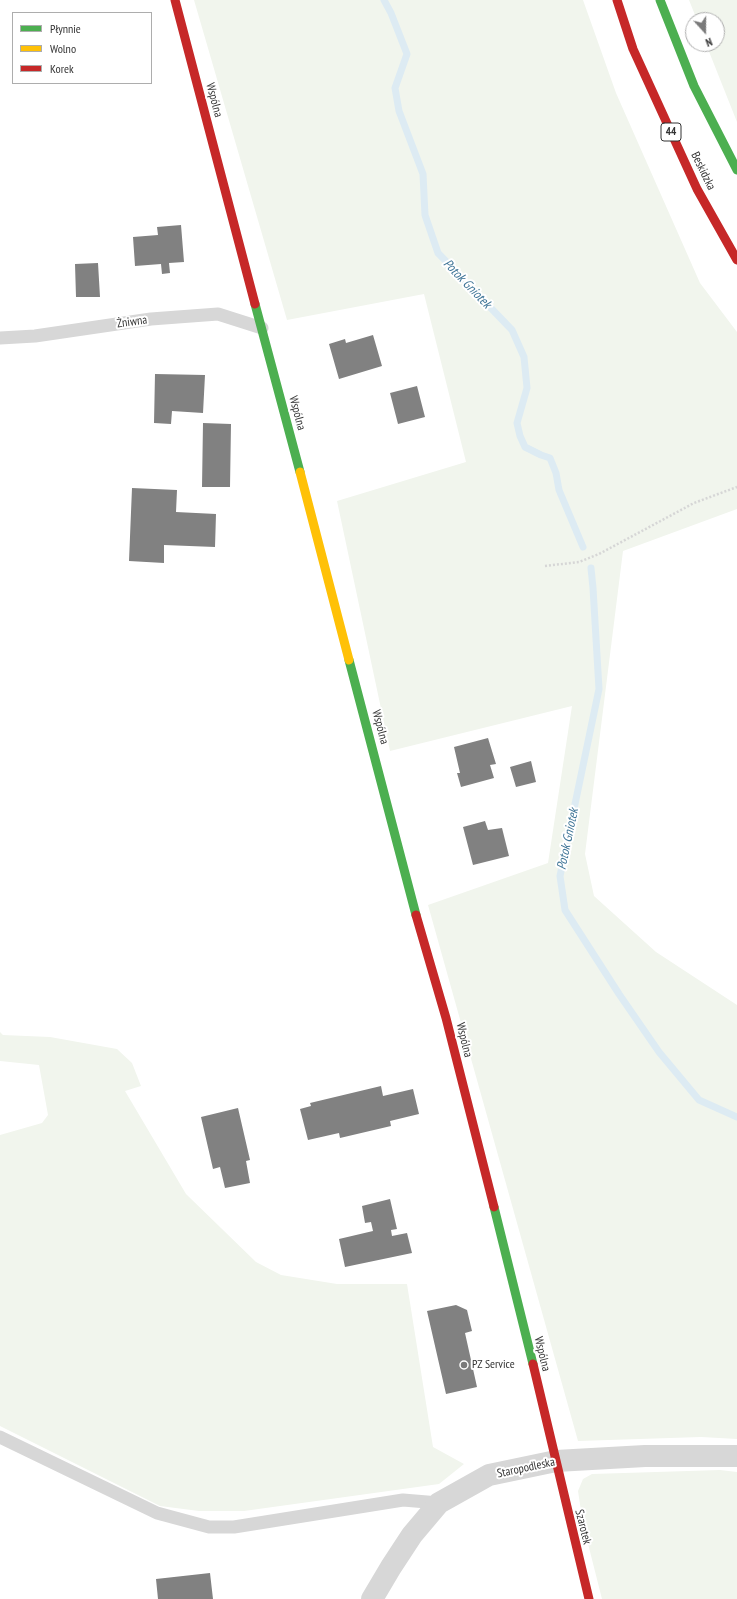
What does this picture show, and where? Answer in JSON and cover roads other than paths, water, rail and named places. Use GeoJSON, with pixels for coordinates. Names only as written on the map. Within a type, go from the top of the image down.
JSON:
{"type":"FeatureCollection","features":[{"type":"Feature","properties":{"kind":"street","name":"Wspólna"},"geometry":{"type":"LineString","coordinates":[[175,0],[413,902],[446,1018],[504,1245],[556,1461]]}},
{"type":"Feature","properties":{"kind":"street","name":"Beskidzka"},"geometry":{"type":"LineString","coordinates":[[617,0],[633,49],[697,189],[737,260]]}},
{"type":"Feature","properties":{"kind":"street"},"geometry":{"type":"LineString","coordinates":[[660,0],[694,86],[737,170]]}},
{"type":"Feature","properties":{"kind":"street","name":"Staropodleska"},"geometry":{"type":"LineString","coordinates":[[372,1599],[412,1535],[439,1503],[489,1475],[556,1461],[645,1456],[737,1456]]}},
{"type":"Feature","properties":{"kind":"street","name":"Szarotek"},"geometry":{"type":"LineString","coordinates":[[556,1461],[588,1599]]}},
{"type":"Feature","properties":{"kind":"lane","name":"Żniwna"},"geometry":{"type":"LineString","coordinates":[[0,338],[35,336],[151,319],[218,314],[262,328]]}},
{"type":"Feature","properties":{"kind":"lane"},"geometry":{"type":"LineString","coordinates":[[0,1437],[157,1513],[209,1527],[234,1527],[403,1500],[439,1503]]}},
{"type":"Feature","properties":{"kind":"waterway","name":"Potok Gniotek"},"geometry":{"type":"LineString","coordinates":[[384,0],[391,13],[407,54],[395,88],[399,111],[423,174],[425,215],[438,253],[512,330],[524,357],[527,388],[517,423],[520,436],[525,447],[550,458],[556,473],[559,490],[583,547]]}},
{"type":"Feature","properties":{"kind":"waterway","name":"Potok Gniotek"},"geometry":{"type":"LineString","coordinates":[[591,568],[599,689],[560,876],[565,910],[619,994],[659,1052],[699,1100],[737,1117]]}},
{"type":"Feature","properties":{"kind":"place","name":"PZ Service"},"geometry":{"type":"Point","coordinates":[464,1365]}}]}
